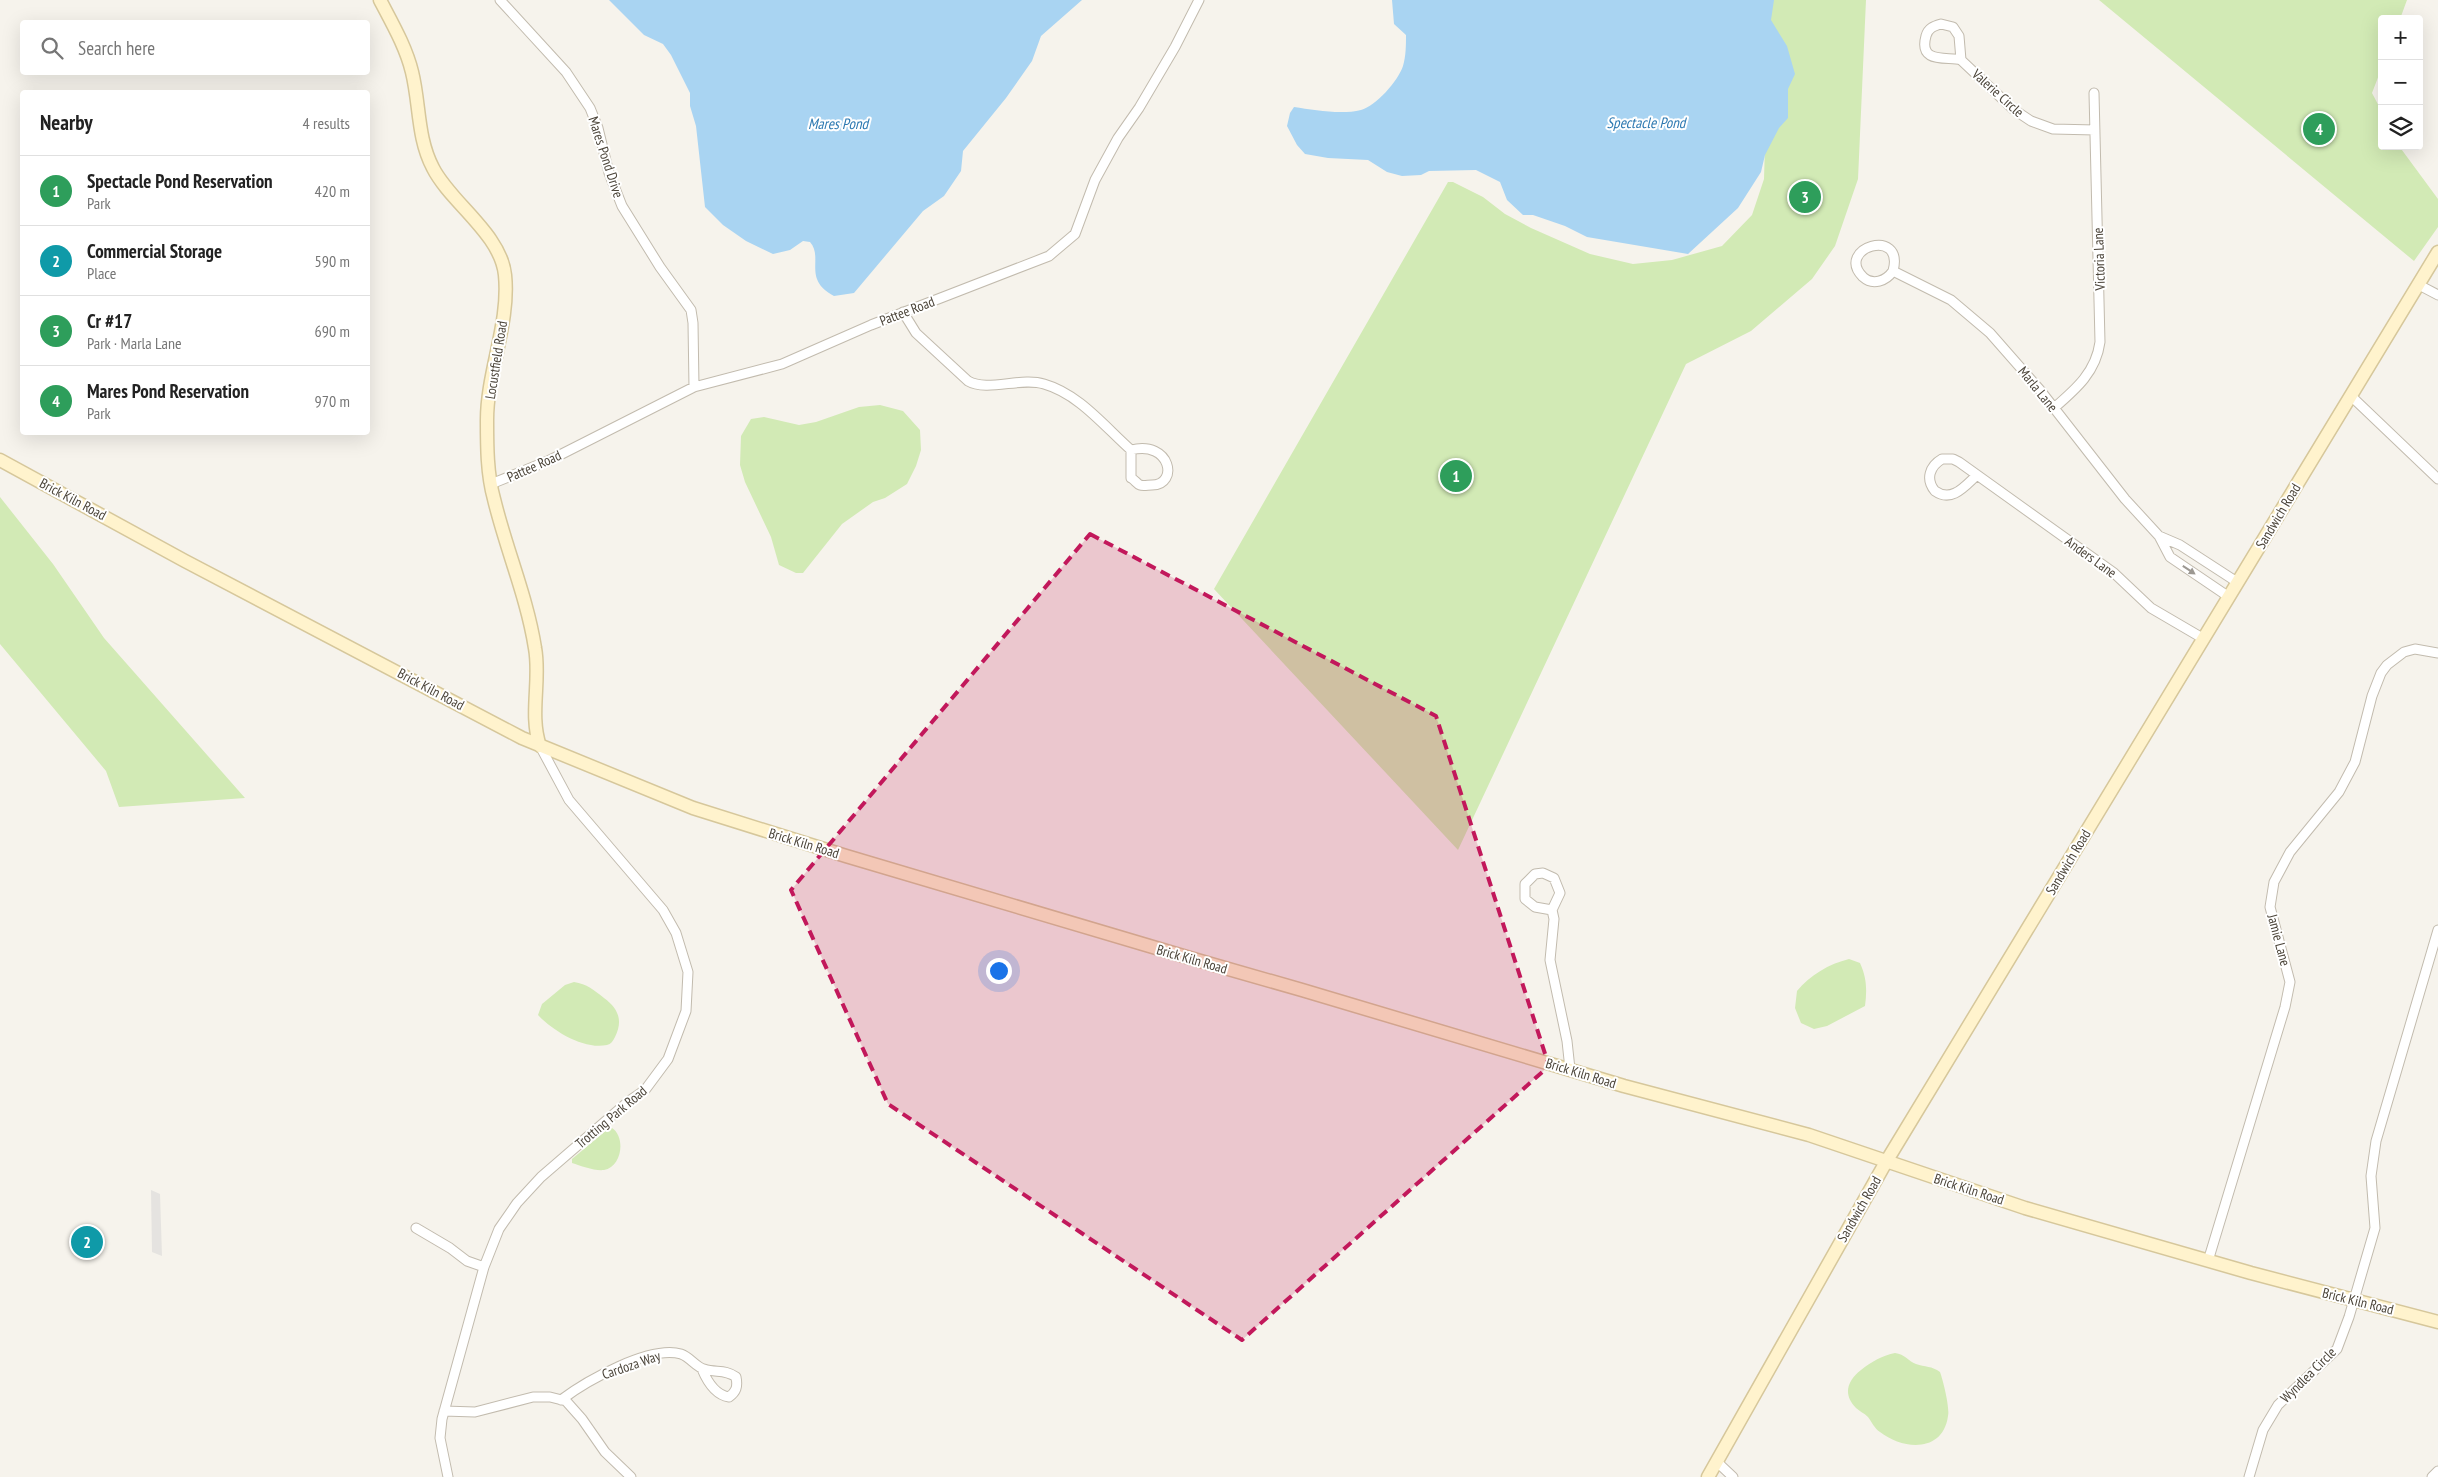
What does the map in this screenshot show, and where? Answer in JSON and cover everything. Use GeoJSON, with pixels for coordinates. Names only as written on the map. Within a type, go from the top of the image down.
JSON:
{"type":"FeatureCollection","features":[{"type":"Feature","properties":{"kind":"main road","name":"Locustfield Road"},"geometry":{"type":"LineString","coordinates":[[380,0],[406,54],[412,73],[424,148],[433,170],[489,238],[500,255],[505,274],[505,300],[491,381],[487,418],[488,460],[493,498],[528,615],[535,649],[537,673],[534,730],[540,746]]}},
{"type":"Feature","properties":{"kind":"main road","name":"Sandwich Road"},"geometry":{"type":"LineString","coordinates":[[1708,1477],[1815,1284],[1886,1162],[2438,252]]}},
{"type":"Feature","properties":{"kind":"main road","name":"Brick Kiln Road"},"geometry":{"type":"LineString","coordinates":[[0,460],[193,565],[540,746],[693,808],[827,850],[1570,1070],[1809,1135],[2025,1208],[2208,1261],[2438,1322]]}},
{"type":"Feature","properties":{"kind":"street","name":"Mares Pond Drive"},"geometry":{"type":"LineString","coordinates":[[500,0],[566,72],[590,108],[598,128],[609,173],[622,206],[660,267],[691,310],[694,322],[694,387]]}},
{"type":"Feature","properties":{"kind":"street","name":"Pattee Road"},"geometry":{"type":"LineString","coordinates":[[491,484],[550,460],[694,387],[782,364],[904,312],[1049,256],[1075,234],[1096,180],[1118,138],[1139,108],[1175,47],[1199,0]]}},
{"type":"Feature","properties":{"kind":"street","name":"Valerie Circle"},"geometry":{"type":"LineString","coordinates":[[1961,60],[1959,36],[1953,27],[1941,24],[1930,29],[1926,34],[1926,45],[1931,55],[1942,60],[1952,58],[1961,60],[2013,109],[2031,121],[2054,129],[2095,130]]}},
{"type":"Feature","properties":{"kind":"street","name":"Victoria Lane"},"geometry":{"type":"LineString","coordinates":[[2054,408],[2089,373],[2097,360],[2100,348],[2094,93]]}},
{"type":"Feature","properties":{"kind":"street"},"geometry":{"type":"LineString","coordinates":[[1877,244],[1883,246],[1892,254],[1893,271],[1889,276],[1878,282],[1866,279],[1858,270],[1858,257],[1866,248],[1877,244]]}},
{"type":"Feature","properties":{"kind":"street","name":"Marla Lane"},"geometry":{"type":"LineString","coordinates":[[1893,271],[1950,300],[1971,316],[2016,361],[2125,499],[2158,536],[2170,557],[2229,596]]}},
{"type":"Feature","properties":{"kind":"street"},"geometry":{"type":"LineString","coordinates":[[2419,285],[2438,295]]}},
{"type":"Feature","properties":{"kind":"street"},"geometry":{"type":"LineString","coordinates":[[904,312],[916,333],[968,381],[981,385],[1017,382],[1042,383],[1070,394],[1131,450],[1130,478],[1139,485],[1157,485],[1165,482],[1168,476],[1167,467],[1160,453],[1154,449],[1140,448],[1131,450]]}},
{"type":"Feature","properties":{"kind":"street"},"geometry":{"type":"LineString","coordinates":[[2350,396],[2438,479]]}},
{"type":"Feature","properties":{"kind":"street","name":"Anders Lane"},"geometry":{"type":"LineString","coordinates":[[1977,475],[1958,492],[1947,496],[1935,491],[1930,480],[1932,468],[1942,459],[1953,459],[1977,475],[2114,573],[2151,608],[2204,639]]}},
{"type":"Feature","properties":{"kind":"street","name":"Marla Lane"},"geometry":{"type":"LineString","coordinates":[[2158,536],[2180,545],[2237,582]]}},
{"type":"Feature","properties":{"kind":"street","name":"Jamie Lane"},"geometry":{"type":"LineString","coordinates":[[2208,1261],[2285,1007],[2290,982],[2270,907],[2274,882],[2290,852],[2339,792],[2355,762],[2372,696],[2381,673],[2387,665],[2404,652],[2414,649],[2438,653]]}},
{"type":"Feature","properties":{"kind":"street","name":"Trotting Park Road"},"geometry":{"type":"LineString","coordinates":[[448,1477],[440,1438],[444,1411],[484,1267],[499,1229],[517,1203],[541,1177],[628,1101],[645,1090],[668,1059],[686,1011],[688,972],[676,933],[663,910],[568,800],[540,746]]}},
{"type":"Feature","properties":{"kind":"street"},"geometry":{"type":"LineString","coordinates":[[1552,910],[1535,907],[1525,899],[1525,884],[1535,874],[1554,878],[1560,893],[1552,910],[1554,920],[1550,960],[1567,1041],[1570,1070]]}},
{"type":"Feature","properties":{"kind":"street"},"geometry":{"type":"LineString","coordinates":[[2355,1300],[2375,1228],[2370,1176],[2376,1142],[2438,930]]}},
{"type":"Feature","properties":{"kind":"street"},"geometry":{"type":"LineString","coordinates":[[416,1228],[450,1248],[467,1261],[484,1267]]}},
{"type":"Feature","properties":{"kind":"street","name":"Wyndlea Circle"},"geometry":{"type":"LineString","coordinates":[[2249,1477],[2263,1430],[2273,1413],[2278,1405],[2337,1349],[2355,1300]]}},
{"type":"Feature","properties":{"kind":"street","name":"Cardoza Way"},"geometry":{"type":"LineString","coordinates":[[561,1400],[601,1374],[665,1353],[681,1354],[702,1369]]}},
{"type":"Feature","properties":{"kind":"street"},"geometry":{"type":"LineString","coordinates":[[444,1411],[475,1412],[533,1397],[550,1397],[566,1401],[582,1419],[605,1452],[631,1477]]}},
{"type":"Feature","properties":{"kind":"street"},"geometry":{"type":"LineString","coordinates":[[1716,1461],[1732,1477]]}},
{"type":"Feature","properties":{"kind":"street"},"geometry":{"type":"LineString","coordinates":[[2432,1477],[2438,1471]]}},
{"type":"Feature","properties":{"kind":"highlighted area"},"geometry":{"type":"Polygon","coordinates":[[[1090,534],[1436,716],[1549,1066],[1242,1340],[888,1104],[791,890],[1090,534]]]}},
{"type":"Feature","properties":{"kind":"green space"},"geometry":{"type":"Polygon","coordinates":[[[1729,0],[1866,0],[1858,179],[1835,246],[1812,279],[1751,331],[1686,364],[1458,850],[1214,589],[1448,182],[1453,182],[1483,197],[1505,214],[1531,228],[1590,254],[1633,264],[1672,260],[1722,246],[1752,215],[1764,179],[1766,111],[1729,0]]]}},
{"type":"Feature","properties":{"kind":"green space"},"geometry":{"type":"Polygon","coordinates":[[[2099,0],[2407,0],[2401,15],[2378,15],[2378,77],[2372,93],[2378,104],[2378,150],[2402,150],[2438,199],[2438,227],[2414,261],[2099,0]]]}},
{"type":"Feature","properties":{"kind":"green space"},"geometry":{"type":"Polygon","coordinates":[[[880,405],[903,411],[920,430],[921,450],[907,484],[885,498],[873,502],[842,524],[803,573],[796,573],[779,565],[771,537],[745,482],[740,465],[741,436],[751,419],[764,417],[799,425],[816,422],[859,407],[880,405]]]}},
{"type":"Feature","properties":{"kind":"green space"},"geometry":{"type":"Polygon","coordinates":[[[0,497],[53,564],[104,638],[245,798],[119,807],[106,771],[0,644],[0,497]]]}},
{"type":"Feature","properties":{"kind":"green space"},"geometry":{"type":"Polygon","coordinates":[[[1849,959],[1860,963],[1864,974],[1866,984],[1865,1006],[1827,1026],[1814,1029],[1801,1023],[1795,1008],[1797,991],[1820,971],[1849,959]]]}},
{"type":"Feature","properties":{"kind":"green space"},"geometry":{"type":"Polygon","coordinates":[[[574,982],[594,990],[609,1002],[616,1011],[619,1026],[610,1044],[598,1046],[579,1042],[560,1033],[538,1015],[542,1004],[565,985],[574,982]]]}},
{"type":"Feature","properties":{"kind":"green space"},"geometry":{"type":"Polygon","coordinates":[[[612,1128],[619,1138],[620,1151],[618,1158],[610,1168],[596,1170],[572,1163],[572,1159],[608,1129],[612,1128]]]}},
{"type":"Feature","properties":{"kind":"green space"},"geometry":{"type":"Polygon","coordinates":[[[1895,1353],[1916,1364],[1940,1372],[1947,1401],[1948,1416],[1945,1428],[1939,1437],[1930,1442],[1921,1445],[1910,1445],[1889,1438],[1876,1429],[1868,1417],[1856,1408],[1849,1398],[1848,1388],[1856,1374],[1877,1359],[1895,1353]]]}},
{"type":"Feature","properties":{"kind":"shaded area"},"geometry":{"type":"Polygon","coordinates":[[[151,1190],[160,1194],[162,1256],[152,1252],[151,1190]]]}},
{"type":"Feature","properties":{"kind":"water","name":"Mares Pond"},"geometry":{"type":"Polygon","coordinates":[[[609,0],[1082,0],[1041,36],[1032,61],[1006,98],[963,151],[961,171],[944,196],[923,211],[854,293],[834,296],[819,283],[815,269],[814,248],[810,242],[803,241],[790,250],[773,254],[746,241],[723,225],[705,207],[696,126],[690,106],[690,93],[671,55],[663,44],[644,35],[609,0]]]}},
{"type":"Feature","properties":{"kind":"water","name":"Spectacle Pond"},"geometry":{"type":"Polygon","coordinates":[[[1392,0],[1774,0],[1771,20],[1787,46],[1795,74],[1788,89],[1788,118],[1779,128],[1765,155],[1761,172],[1738,208],[1688,254],[1587,237],[1565,226],[1533,215],[1523,215],[1507,200],[1500,182],[1476,170],[1429,171],[1421,175],[1402,176],[1387,172],[1368,160],[1328,158],[1305,154],[1297,145],[1287,126],[1290,113],[1294,107],[1336,112],[1361,110],[1367,108],[1380,98],[1400,72],[1405,58],[1406,35],[1394,24],[1392,0]]]}},
{"type":"Feature","properties":{"kind":"place","name":"Mares Pond Reservation"},"geometry":{"type":"Point","coordinates":[2319,129]}},
{"type":"Feature","properties":{"kind":"place","name":"Cr #17"},"geometry":{"type":"Point","coordinates":[1805,197]}},
{"type":"Feature","properties":{"kind":"place","name":"Spectacle Pond Reservation"},"geometry":{"type":"Point","coordinates":[1456,476]}},
{"type":"Feature","properties":{"kind":"place","name":"Commercial Storage"},"geometry":{"type":"Point","coordinates":[87,1242]}}]}
